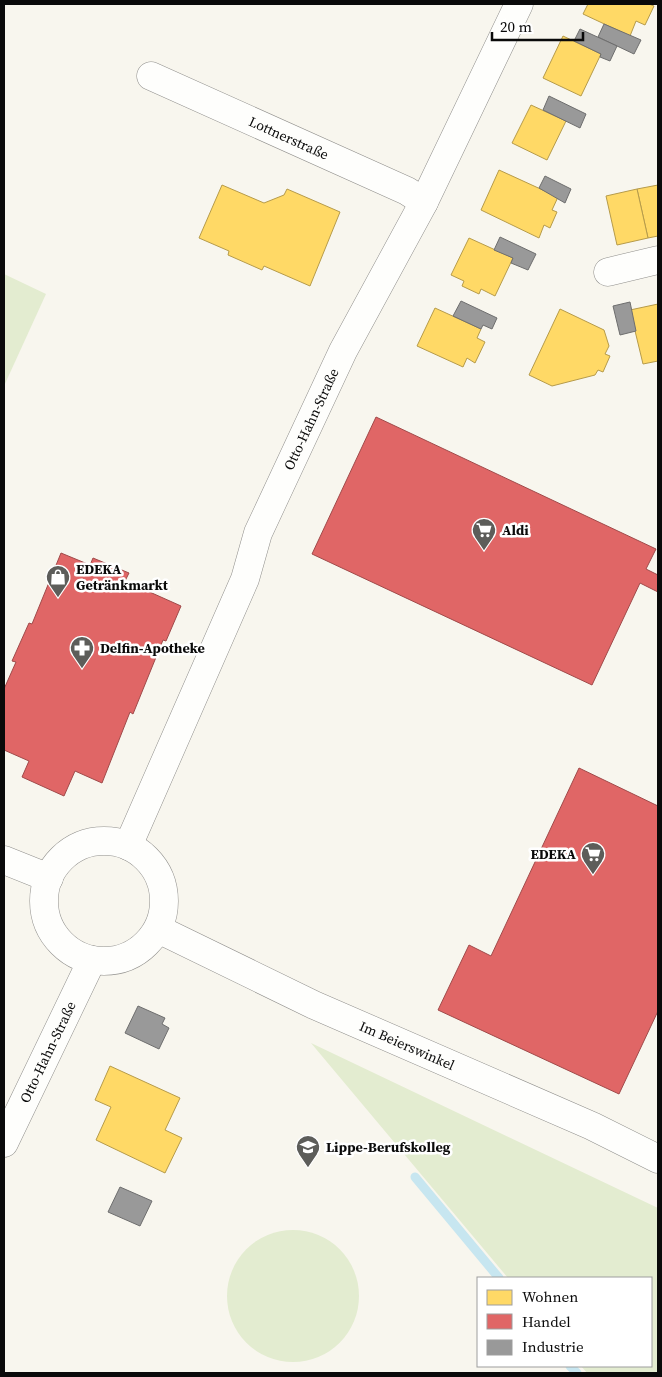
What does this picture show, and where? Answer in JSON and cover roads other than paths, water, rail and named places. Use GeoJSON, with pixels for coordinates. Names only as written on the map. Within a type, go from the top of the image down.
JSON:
{"type":"FeatureCollection","features":[{"type":"Feature","properties":{"kind":"street","name":"Otto-Hahn-Straße"},"geometry":{"type":"LineString","coordinates":[[128,846],[245,579],[262,524],[343,351],[424,202],[519,4]]}},
{"type":"Feature","properties":{"kind":"street","name":"Lottnerstraße"},"geometry":{"type":"LineString","coordinates":[[151,76],[407,191],[424,202]]}},
{"type":"Feature","properties":{"kind":"street"},"geometry":{"type":"LineString","coordinates":[[608,272],[658,260]]}},
{"type":"Feature","properties":{"kind":"street"},"geometry":{"type":"LineString","coordinates":[[110,841],[128,846],[144,856],[156,870],[163,888],[164,906],[158,929],[140,950],[125,957],[109,961],[92,960],[76,954],[62,944],[50,929],[45,913],[44,895],[49,878],[59,862],[73,850],[91,842],[110,841]]}},
{"type":"Feature","properties":{"kind":"street"},"geometry":{"type":"LineString","coordinates":[[4,860],[49,878]]}},
{"type":"Feature","properties":{"kind":"street","name":"Im Beierswinkel"},"geometry":{"type":"LineString","coordinates":[[158,929],[314,1005],[583,1122],[658,1158]]}},
{"type":"Feature","properties":{"kind":"street","name":"Otto-Hahn-Straße"},"geometry":{"type":"LineString","coordinates":[[4,1143],[92,960]]}},
{"type":"Feature","properties":{"kind":"waterway"},"geometry":{"type":"LineString","coordinates":[[415,1177],[498,1277]]}},
{"type":"Feature","properties":{"kind":"waterway"},"geometry":{"type":"LineString","coordinates":[[571,1367],[577,1373]]}},
{"type":"Feature","properties":{"kind":"place","name":"Aldi"},"geometry":{"type":"Point","coordinates":[484,551]}},
{"type":"Feature","properties":{"kind":"place","name":"EDEKA Getränkmarkt"},"geometry":{"type":"Point","coordinates":[58,598]}},
{"type":"Feature","properties":{"kind":"place","name":"Delfin-Apotheke"},"geometry":{"type":"Point","coordinates":[82,669]}},
{"type":"Feature","properties":{"kind":"place","name":"EDEKA"},"geometry":{"type":"Point","coordinates":[593,875]}},
{"type":"Feature","properties":{"kind":"place","name":"Lippe-Berufskolleg"},"geometry":{"type":"Point","coordinates":[308,1168]}}]}
